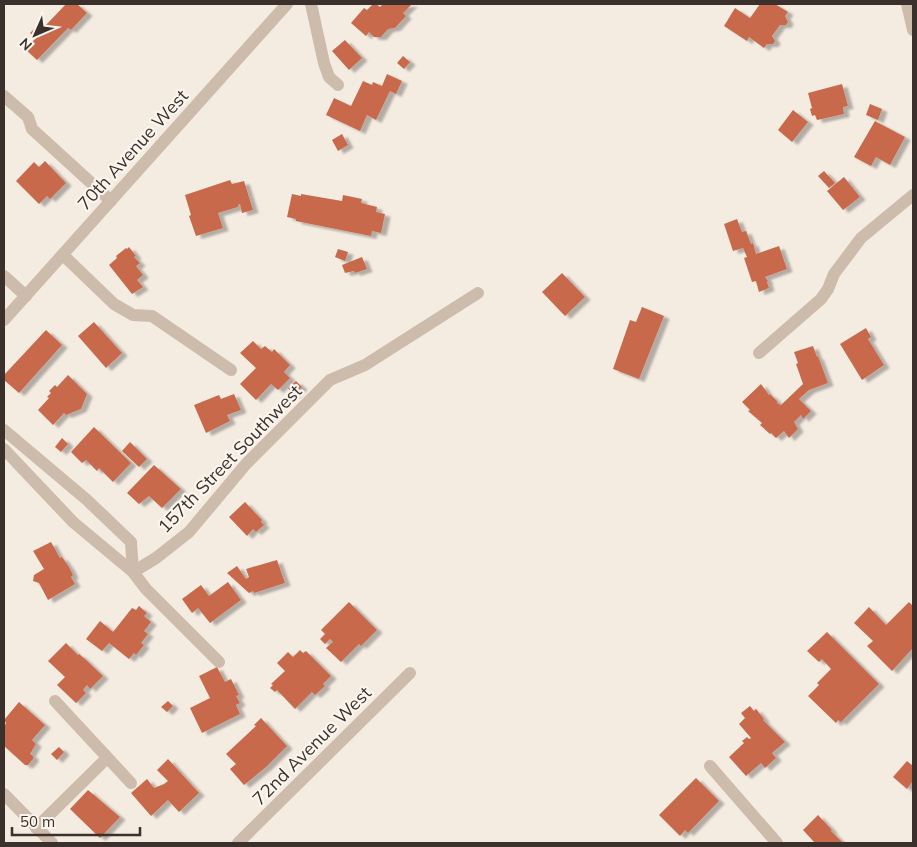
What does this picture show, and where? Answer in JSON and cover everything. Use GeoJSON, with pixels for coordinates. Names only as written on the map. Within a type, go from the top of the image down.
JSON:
{"type":"FeatureCollection","features":[{"type":"Feature","properties":{"kind":"street","name":"70th Avenue West"},"geometry":{"type":"LineString","coordinates":[[4,320],[287,4]]}},
{"type":"Feature","properties":{"kind":"street"},"geometry":{"type":"LineString","coordinates":[[311,4],[324,64],[330,77],[338,85]]}},
{"type":"Feature","properties":{"kind":"street"},"geometry":{"type":"LineString","coordinates":[[907,4],[913,30]]}},
{"type":"Feature","properties":{"kind":"street"},"geometry":{"type":"LineString","coordinates":[[4,96],[28,117],[32,129],[111,201]]}},
{"type":"Feature","properties":{"kind":"street"},"geometry":{"type":"LineString","coordinates":[[759,353],[821,299],[828,289],[834,274],[861,238],[913,195]]}},
{"type":"Feature","properties":{"kind":"street"},"geometry":{"type":"LineString","coordinates":[[63,255],[114,304],[133,315],[152,316],[231,370]]}},
{"type":"Feature","properties":{"kind":"street"},"geometry":{"type":"LineString","coordinates":[[4,276],[26,296]]}},
{"type":"Feature","properties":{"kind":"street","name":"157th Street Southwest"},"geometry":{"type":"LineString","coordinates":[[133,572],[156,558],[189,532],[246,464],[330,380],[365,365],[478,293]]}},
{"type":"Feature","properties":{"kind":"street"},"geometry":{"type":"LineString","coordinates":[[4,430],[87,500],[131,542],[133,572]]}},
{"type":"Feature","properties":{"kind":"street"},"geometry":{"type":"LineString","coordinates":[[4,449],[73,522],[133,572],[146,589],[219,662]]}},
{"type":"Feature","properties":{"kind":"street","name":"72nd Avenue West"},"geometry":{"type":"LineString","coordinates":[[238,843],[410,673]]}},
{"type":"Feature","properties":{"kind":"street"},"geometry":{"type":"LineString","coordinates":[[55,701],[131,783]]}},
{"type":"Feature","properties":{"kind":"street"},"geometry":{"type":"LineString","coordinates":[[36,828],[107,758]]}},
{"type":"Feature","properties":{"kind":"street"},"geometry":{"type":"LineString","coordinates":[[710,766],[777,843]]}},
{"type":"Feature","properties":{"kind":"street"},"geometry":{"type":"LineString","coordinates":[[4,794],[52,843]]}},
{"type":"Feature","properties":{"kind":"building"},"geometry":{"type":"Polygon","coordinates":[[[66,4],[77,4],[87,13],[71,30],[68,28],[37,60],[25,49],[36,38],[30,33],[41,22],[45,26],[66,4]]]}},
{"type":"Feature","properties":{"kind":"building"},"geometry":{"type":"Polygon","coordinates":[[[373,4],[380,7],[383,4],[412,4],[403,13],[406,16],[395,28],[388,29],[381,37],[374,37],[369,32],[366,36],[351,23],[364,8],[367,10],[373,4]]]}},
{"type":"Feature","properties":{"kind":"building"},"geometry":{"type":"Polygon","coordinates":[[[760,4],[775,4],[788,12],[785,16],[788,22],[786,25],[780,25],[772,36],[775,41],[773,44],[767,44],[764,48],[749,37],[747,41],[724,26],[735,8],[750,18],[760,4]]]}},
{"type":"Feature","properties":{"kind":"building"},"geometry":{"type":"Polygon","coordinates":[[[345,40],[362,58],[349,70],[332,51],[345,40]]]}},
{"type":"Feature","properties":{"kind":"building"},"geometry":{"type":"Polygon","coordinates":[[[403,56],[410,62],[404,69],[397,63],[403,56]]]}},
{"type":"Feature","properties":{"kind":"building"},"geometry":{"type":"Polygon","coordinates":[[[387,74],[402,81],[396,94],[390,91],[376,120],[367,115],[360,131],[326,115],[334,98],[351,106],[363,81],[372,85],[373,82],[382,86],[387,74]]]}},
{"type":"Feature","properties":{"kind":"building"},"geometry":{"type":"Polygon","coordinates":[[[842,84],[848,106],[843,107],[844,114],[817,120],[815,115],[812,116],[808,93],[842,84]]]}},
{"type":"Feature","properties":{"kind":"building"},"geometry":{"type":"Polygon","coordinates":[[[870,104],[882,109],[878,120],[866,115],[870,104]]]}},
{"type":"Feature","properties":{"kind":"building"},"geometry":{"type":"Polygon","coordinates":[[[793,110],[808,122],[792,142],[778,130],[793,110]]]}},
{"type":"Feature","properties":{"kind":"building"},"geometry":{"type":"Polygon","coordinates":[[[875,121],[905,137],[890,165],[876,157],[871,166],[854,157],[875,121]]]}},
{"type":"Feature","properties":{"kind":"building"},"geometry":{"type":"Polygon","coordinates":[[[342,134],[348,145],[338,151],[332,140],[342,134]]]}},
{"type":"Feature","properties":{"kind":"building"},"geometry":{"type":"Polygon","coordinates":[[[45,161],[66,183],[50,199],[47,196],[39,204],[16,181],[34,162],[39,167],[45,161]]]}},
{"type":"Feature","properties":{"kind":"building"},"geometry":{"type":"Polygon","coordinates":[[[824,171],[835,183],[829,188],[818,176],[824,171]]]}},
{"type":"Feature","properties":{"kind":"building"},"geometry":{"type":"Polygon","coordinates":[[[844,177],[860,197],[843,210],[827,191],[844,177]]]}},
{"type":"Feature","properties":{"kind":"building"},"geometry":{"type":"Polygon","coordinates":[[[230,180],[232,184],[244,181],[253,210],[242,213],[240,204],[238,207],[218,213],[223,228],[196,236],[189,216],[191,215],[185,195],[230,180]]]}},
{"type":"Feature","properties":{"kind":"building"},"geometry":{"type":"Polygon","coordinates":[[[292,194],[342,201],[343,195],[362,199],[361,203],[377,207],[376,212],[385,214],[381,233],[372,231],[371,236],[296,221],[296,219],[287,217],[292,194]]]}},
{"type":"Feature","properties":{"kind":"building"},"geometry":{"type":"Polygon","coordinates":[[[737,219],[742,232],[746,231],[751,244],[753,243],[756,254],[779,246],[787,269],[765,277],[769,288],[759,292],[756,281],[752,282],[744,258],[747,257],[743,248],[733,251],[724,224],[737,219]]]}},
{"type":"Feature","properties":{"kind":"building"},"geometry":{"type":"Polygon","coordinates":[[[129,247],[136,256],[134,257],[140,263],[136,266],[143,275],[137,280],[143,287],[132,294],[109,265],[117,258],[116,256],[129,247]]]}},
{"type":"Feature","properties":{"kind":"building"},"geometry":{"type":"Polygon","coordinates":[[[338,249],[348,252],[345,261],[335,257],[338,249]]]}},
{"type":"Feature","properties":{"kind":"building"},"geometry":{"type":"Polygon","coordinates":[[[362,257],[367,269],[355,273],[354,271],[345,273],[342,265],[362,257]]]}},
{"type":"Feature","properties":{"kind":"building"},"geometry":{"type":"Polygon","coordinates":[[[562,273],[585,297],[565,316],[542,292],[562,273]]]}},
{"type":"Feature","properties":{"kind":"building"},"geometry":{"type":"Polygon","coordinates":[[[642,307],[664,316],[639,379],[613,369],[630,320],[636,322],[642,307]]]}},
{"type":"Feature","properties":{"kind":"building"},"geometry":{"type":"Polygon","coordinates":[[[94,322],[122,353],[106,368],[78,336],[94,322]]]}},
{"type":"Feature","properties":{"kind":"building"},"geometry":{"type":"Polygon","coordinates":[[[866,328],[871,337],[868,339],[884,365],[862,380],[840,344],[866,328]]]}},
{"type":"Feature","properties":{"kind":"building"},"geometry":{"type":"Polygon","coordinates":[[[46,330],[62,345],[19,393],[4,380],[4,375],[46,330]]]}},
{"type":"Feature","properties":{"kind":"building"},"geometry":{"type":"Polygon","coordinates":[[[253,341],[261,349],[265,346],[272,352],[274,349],[290,365],[284,372],[290,378],[278,390],[271,384],[256,400],[240,384],[256,368],[240,353],[253,341]]]}},
{"type":"Feature","properties":{"kind":"building"},"geometry":{"type":"Polygon","coordinates":[[[813,346],[828,383],[809,390],[799,399],[811,411],[803,419],[801,415],[794,422],[798,429],[789,438],[784,431],[776,438],[760,425],[762,423],[748,411],[750,410],[742,402],[761,384],[769,395],[781,405],[803,384],[794,352],[813,346]]]}},
{"type":"Feature","properties":{"kind":"building"},"geometry":{"type":"Polygon","coordinates":[[[68,375],[87,394],[81,409],[66,415],[64,413],[53,425],[38,410],[49,398],[47,397],[51,393],[49,391],[55,385],[57,387],[68,375]]]}},
{"type":"Feature","properties":{"kind":"building"},"geometry":{"type":"Polygon","coordinates":[[[296,381],[302,387],[294,395],[288,388],[296,381]]]}},
{"type":"Feature","properties":{"kind":"building"},"geometry":{"type":"Polygon","coordinates":[[[234,394],[241,410],[227,415],[230,421],[206,433],[194,405],[219,395],[221,399],[234,394]]]}},
{"type":"Feature","properties":{"kind":"building"},"geometry":{"type":"Polygon","coordinates":[[[94,427],[131,463],[113,482],[99,468],[97,471],[86,460],[82,463],[71,452],[94,427]]]}},
{"type":"Feature","properties":{"kind":"building"},"geometry":{"type":"Polygon","coordinates":[[[62,438],[68,444],[61,452],[55,447],[62,438]]]}},
{"type":"Feature","properties":{"kind":"building"},"geometry":{"type":"Polygon","coordinates":[[[130,442],[147,459],[139,467],[122,451],[130,442]]]}},
{"type":"Feature","properties":{"kind":"building"},"geometry":{"type":"Polygon","coordinates":[[[154,465],[181,489],[162,508],[149,496],[139,504],[127,493],[154,465]]]}},
{"type":"Feature","properties":{"kind":"building"},"geometry":{"type":"Polygon","coordinates":[[[245,502],[262,520],[261,522],[264,525],[256,532],[253,529],[247,536],[229,517],[245,502]]]}},
{"type":"Feature","properties":{"kind":"building"},"geometry":{"type":"Polygon","coordinates":[[[51,542],[60,558],[62,557],[69,567],[75,584],[48,600],[39,583],[33,581],[34,575],[44,569],[33,551],[51,542]]]}},
{"type":"Feature","properties":{"kind":"building"},"geometry":{"type":"Polygon","coordinates":[[[277,560],[285,583],[254,593],[253,591],[249,593],[227,573],[237,566],[246,579],[249,577],[246,569],[277,560]]]}},
{"type":"Feature","properties":{"kind":"building"},"geometry":{"type":"Polygon","coordinates":[[[228,582],[241,600],[210,623],[198,608],[192,613],[182,599],[201,585],[209,596],[228,582]]]}},
{"type":"Feature","properties":{"kind":"building"},"geometry":{"type":"Polygon","coordinates":[[[349,602],[377,630],[341,662],[326,648],[333,642],[330,639],[325,644],[320,639],[325,634],[321,630],[349,602]]]}},
{"type":"Feature","properties":{"kind":"building"},"geometry":{"type":"Polygon","coordinates":[[[909,602],[913,606],[913,648],[892,671],[867,646],[873,641],[854,623],[869,607],[886,625],[909,602]]]}},
{"type":"Feature","properties":{"kind":"building"},"geometry":{"type":"Polygon","coordinates":[[[139,606],[147,613],[144,616],[151,622],[144,631],[148,634],[141,643],[144,645],[136,655],[134,653],[129,659],[109,643],[102,651],[86,639],[100,621],[113,632],[132,608],[136,610],[139,606]]]}},
{"type":"Feature","properties":{"kind":"building"},"geometry":{"type":"Polygon","coordinates":[[[827,632],[879,684],[841,722],[838,720],[836,723],[808,696],[819,685],[817,683],[831,669],[822,659],[819,662],[807,651],[827,632]]]}},
{"type":"Feature","properties":{"kind":"building"},"geometry":{"type":"Polygon","coordinates":[[[66,643],[103,676],[90,689],[87,685],[83,690],[86,693],[76,703],[57,685],[65,677],[48,661],[66,643]]]}},
{"type":"Feature","properties":{"kind":"building"},"geometry":{"type":"Polygon","coordinates":[[[300,650],[303,653],[306,651],[331,676],[323,684],[325,686],[315,695],[312,692],[295,709],[277,690],[275,692],[270,688],[273,685],[271,684],[285,671],[277,663],[288,652],[293,657],[300,650]]]}},
{"type":"Feature","properties":{"kind":"building"},"geometry":{"type":"Polygon","coordinates":[[[217,667],[225,682],[231,679],[239,695],[236,696],[240,703],[236,705],[240,714],[202,733],[190,708],[210,698],[199,676],[217,667]]]}},
{"type":"Feature","properties":{"kind":"building"},"geometry":{"type":"Polygon","coordinates":[[[168,701],[173,706],[167,712],[161,707],[168,701]]]}},
{"type":"Feature","properties":{"kind":"building"},"geometry":{"type":"Polygon","coordinates":[[[19,702],[45,725],[32,740],[36,744],[30,754],[33,756],[33,759],[28,765],[25,765],[4,746],[4,727],[6,723],[4,720],[19,702]]]}},
{"type":"Feature","properties":{"kind":"building"},"geometry":{"type":"Polygon","coordinates":[[[750,706],[754,711],[756,709],[763,720],[785,742],[772,753],[776,758],[765,768],[761,763],[746,776],[729,757],[744,743],[742,741],[747,737],[751,738],[739,724],[745,718],[741,713],[750,706]]]}},
{"type":"Feature","properties":{"kind":"building"},"geometry":{"type":"Polygon","coordinates":[[[261,718],[287,746],[244,785],[230,769],[236,764],[226,754],[256,726],[254,725],[261,718]]]}},
{"type":"Feature","properties":{"kind":"building"},"geometry":{"type":"Polygon","coordinates":[[[59,747],[64,752],[57,760],[51,754],[59,747]]]}},
{"type":"Feature","properties":{"kind":"building"},"geometry":{"type":"Polygon","coordinates":[[[168,759],[199,793],[179,812],[168,800],[151,816],[131,793],[147,779],[154,788],[168,781],[157,770],[168,759]]]}},
{"type":"Feature","properties":{"kind":"building"},"geometry":{"type":"Polygon","coordinates":[[[907,761],[913,766],[913,781],[907,789],[893,777],[907,761]]]}},
{"type":"Feature","properties":{"kind":"building"},"geometry":{"type":"Polygon","coordinates":[[[696,778],[719,801],[688,833],[685,830],[680,836],[659,815],[696,778]]]}},
{"type":"Feature","properties":{"kind":"building"},"geometry":{"type":"Polygon","coordinates":[[[88,790],[120,817],[100,838],[70,809],[88,790]]]}},
{"type":"Feature","properties":{"kind":"building"},"geometry":{"type":"Polygon","coordinates":[[[818,815],[843,843],[815,843],[803,830],[818,815]]]}}]}
